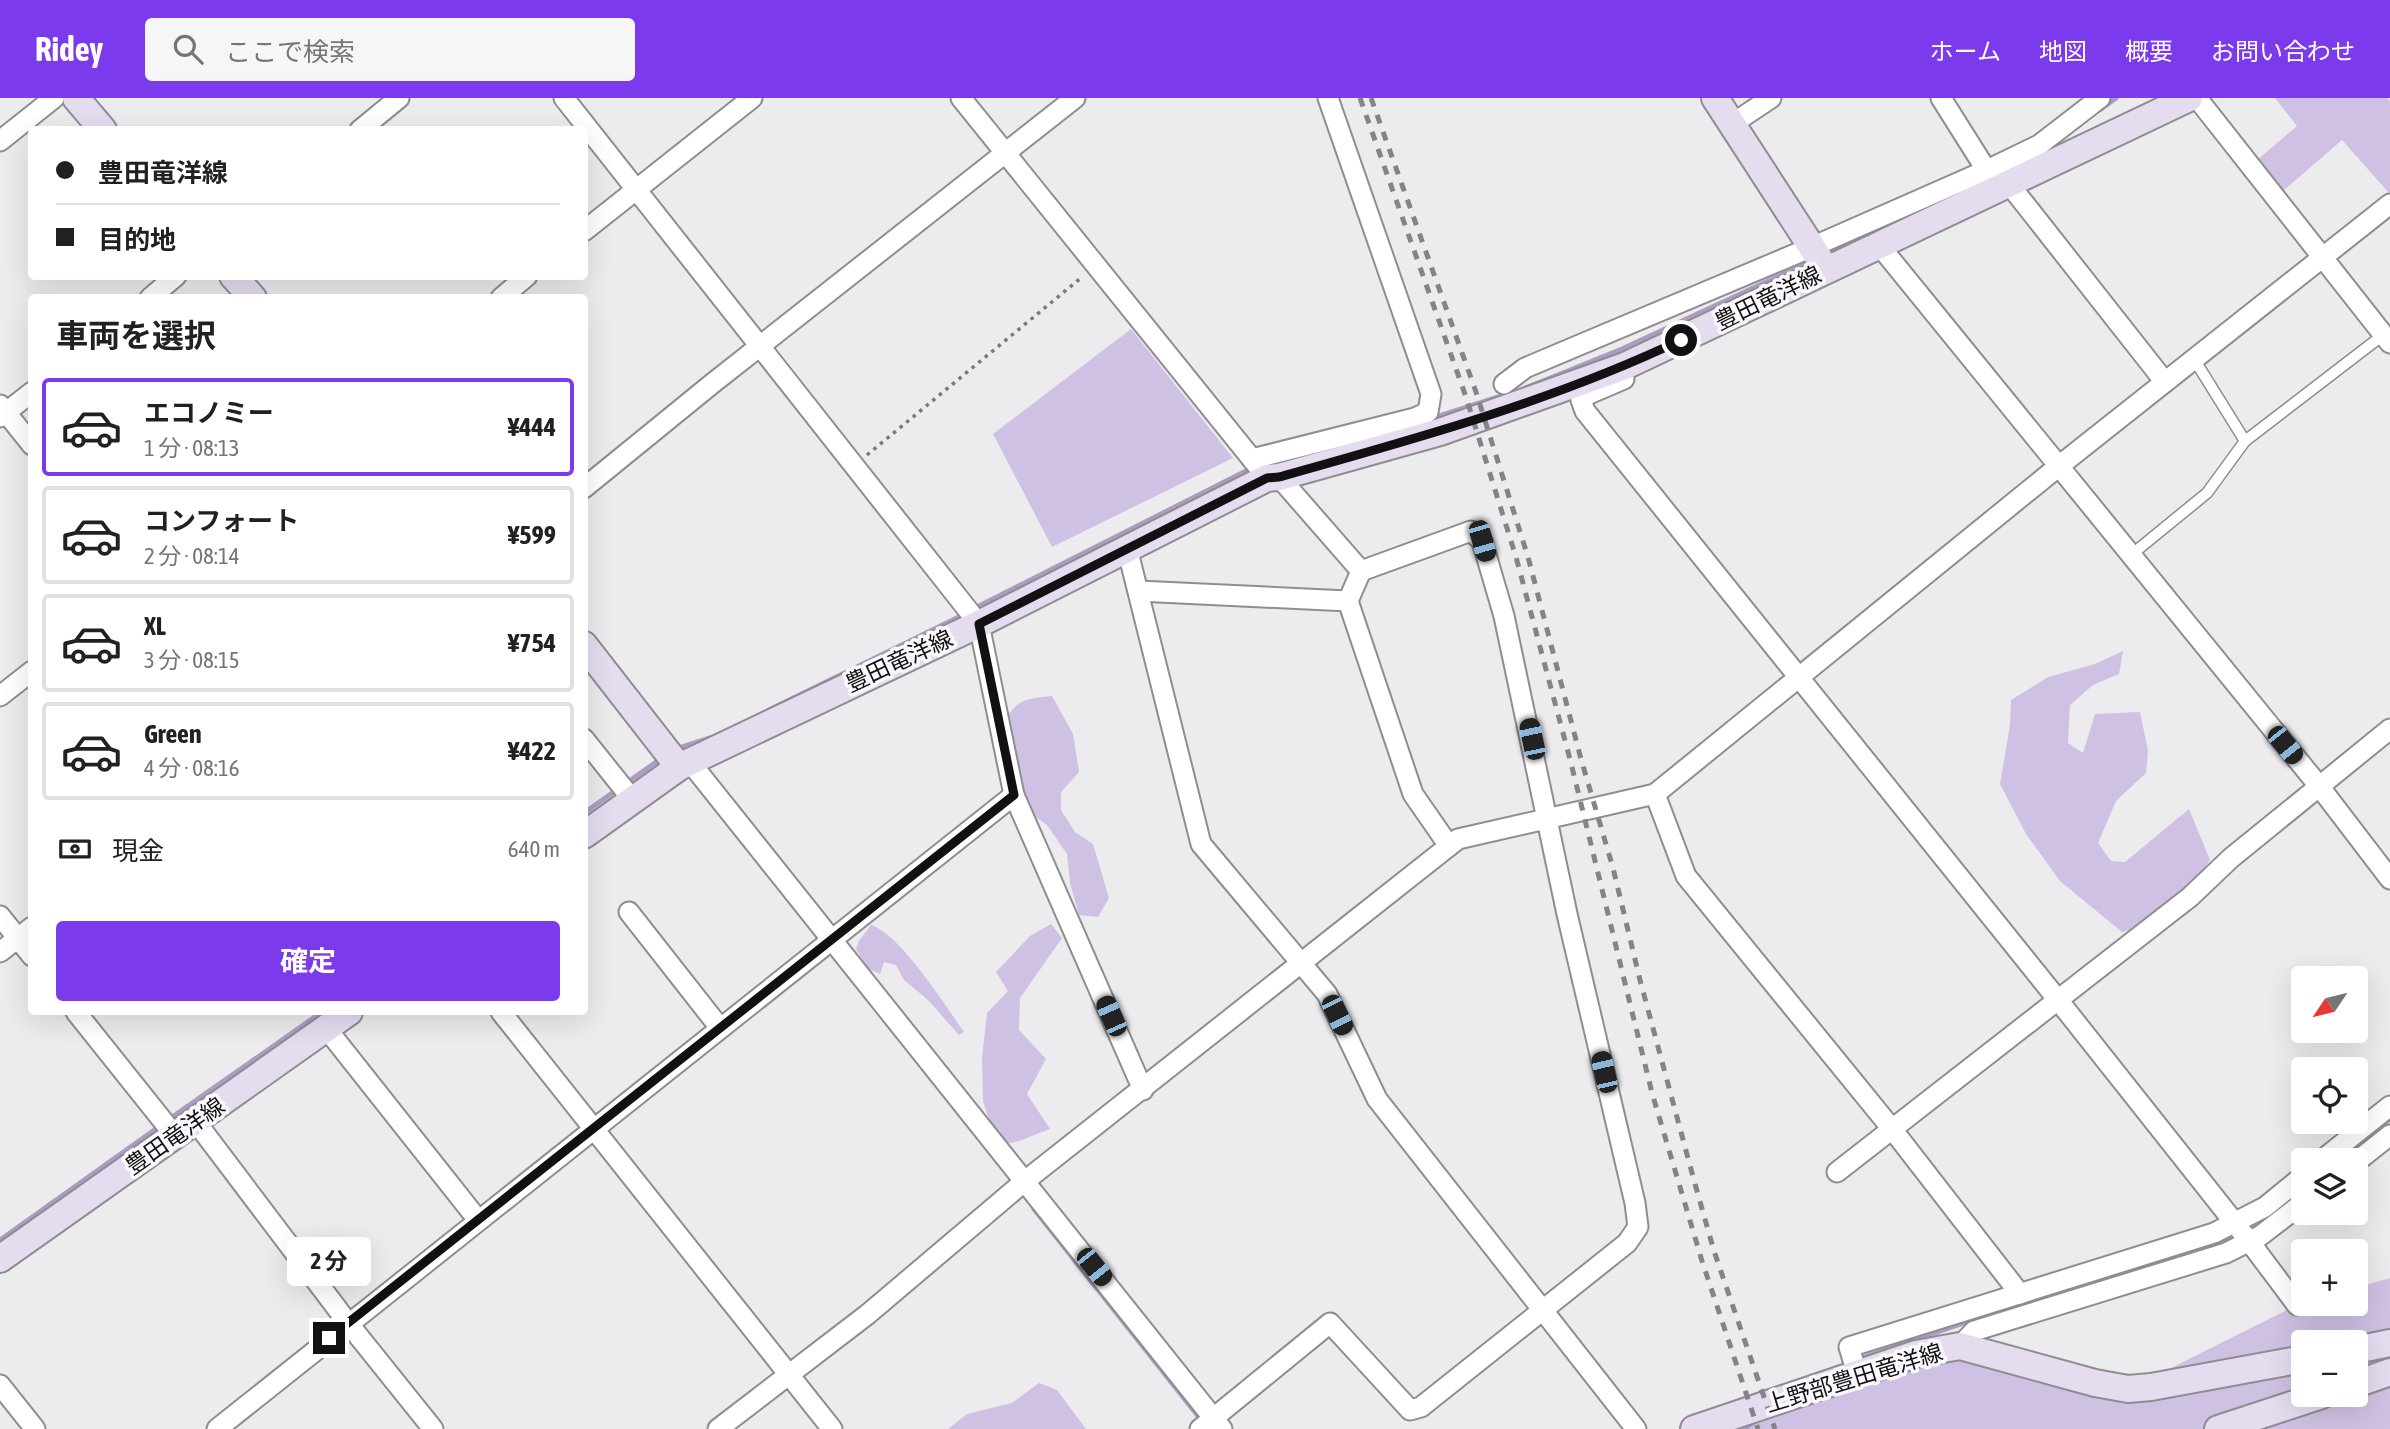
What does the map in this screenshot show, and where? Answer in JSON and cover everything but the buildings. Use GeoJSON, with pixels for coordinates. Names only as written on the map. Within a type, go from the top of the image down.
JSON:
{"type":"FeatureCollection","features":[{"type":"Feature","properties":{"kind":"main road"},"geometry":{"type":"LineString","coordinates":[[76,98],[100,126]]}},
{"type":"Feature","properties":{"kind":"main road"},"geometry":{"type":"LineString","coordinates":[[1715,98],[1826,270]]}},
{"type":"Feature","properties":{"kind":"main road","name":"豊田竜洋線"},"geometry":{"type":"LineString","coordinates":[[588,832],[684,764],[979,624],[1127,548],[1266,471],[1440,432],[1625,366],[1879,245],[1998,181],[2188,98]]}},
{"type":"Feature","properties":{"kind":"main road"},"geometry":{"type":"LineString","coordinates":[[237,280],[249,294]]}},
{"type":"Feature","properties":{"kind":"main road"},"geometry":{"type":"LineString","coordinates":[[588,650],[684,764]]}},
{"type":"Feature","properties":{"kind":"main road","name":"豊田竜洋線"},"geometry":{"type":"LineString","coordinates":[[0,1259],[344,1015]]}},
{"type":"Feature","properties":{"kind":"main road"},"geometry":{"type":"LineString","coordinates":[[2368,1348],[2390,1343]]}},
{"type":"Feature","properties":{"kind":"main road","name":"上野部豊田竜洋線"},"geometry":{"type":"LineString","coordinates":[[1694,1429],[1916,1354],[1960,1346],[2095,1383],[2129,1389],[2291,1361]]}},
{"type":"Feature","properties":{"kind":"main road"},"geometry":{"type":"LineString","coordinates":[[2368,1380],[2390,1372]]}},
{"type":"Feature","properties":{"kind":"main road"},"geometry":{"type":"LineString","coordinates":[[2218,1429],[2291,1405]]}},
{"type":"Feature","properties":{"kind":"street"},"geometry":{"type":"LineString","coordinates":[[0,141],[54,98]]}},
{"type":"Feature","properties":{"kind":"street"},"geometry":{"type":"LineString","coordinates":[[364,126],[399,98]]}},
{"type":"Feature","properties":{"kind":"street"},"geometry":{"type":"LineString","coordinates":[[564,98],[586,126]]}},
{"type":"Feature","properties":{"kind":"street"},"geometry":{"type":"LineString","coordinates":[[588,227],[752,98]]}},
{"type":"Feature","properties":{"kind":"street"},"geometry":{"type":"LineString","coordinates":[[961,98],[1266,471],[1361,572]]}},
{"type":"Feature","properties":{"kind":"street"},"geometry":{"type":"LineString","coordinates":[[588,485],[1075,98]]}},
{"type":"Feature","properties":{"kind":"street"},"geometry":{"type":"LineString","coordinates":[[1266,471],[1428,412],[1431,394],[1328,98]]}},
{"type":"Feature","properties":{"kind":"street"},"geometry":{"type":"LineString","coordinates":[[1732,124],[1771,98]]}},
{"type":"Feature","properties":{"kind":"street"},"geometry":{"type":"LineString","coordinates":[[1941,98],[1998,181],[2165,382]]}},
{"type":"Feature","properties":{"kind":"street"},"geometry":{"type":"LineString","coordinates":[[1504,384],[1525,368],[1812,247],[1998,181],[2100,98]]}},
{"type":"Feature","properties":{"kind":"street"},"geometry":{"type":"LineString","coordinates":[[2197,98],[2386,339]]}},
{"type":"Feature","properties":{"kind":"street"},"geometry":{"type":"LineString","coordinates":[[588,128],[979,624],[1014,795],[1143,1090]]}},
{"type":"Feature","properties":{"kind":"street"},"geometry":{"type":"LineString","coordinates":[[718,1429],[868,1314],[1025,1181],[1458,839],[1655,794],[2059,466],[2390,204]]}},
{"type":"Feature","properties":{"kind":"street"},"geometry":{"type":"LineString","coordinates":[[1879,245],[2319,786],[2390,879]]}},
{"type":"Feature","properties":{"kind":"street"},"geometry":{"type":"LineString","coordinates":[[155,294],[171,280]]}},
{"type":"Feature","properties":{"kind":"street"},"geometry":{"type":"LineString","coordinates":[[506,294],[522,280]]}},
{"type":"Feature","properties":{"kind":"street"},"geometry":{"type":"LineString","coordinates":[[1656,352],[1659,364],[1589,394],[1581,400],[1585,411],[2058,1000],[2291,1297]]}},
{"type":"Feature","properties":{"kind":"street"},"geometry":{"type":"LineString","coordinates":[[28,394],[2,411],[28,440]]}},
{"type":"Feature","properties":{"kind":"street"},"geometry":{"type":"LineString","coordinates":[[684,764],[832,939],[1025,1181],[1212,1425],[1330,1323],[1410,1410],[1421,1407],[1626,1243],[1638,1227],[1636,1203],[1567,914],[1549,818],[1504,616],[1482,541],[1471,531],[1361,572],[1348,601],[1413,794],[1449,846]]}},
{"type":"Feature","properties":{"kind":"street"},"geometry":{"type":"LineString","coordinates":[[1127,548],[1200,845],[1327,994],[1377,1099],[1636,1429]]}},
{"type":"Feature","properties":{"kind":"street"},"geometry":{"type":"LineString","coordinates":[[1138,591],[1348,601]]}},
{"type":"Feature","properties":{"kind":"street"},"geometry":{"type":"LineString","coordinates":[[0,696],[28,674]]}},
{"type":"Feature","properties":{"kind":"street"},"geometry":{"type":"LineString","coordinates":[[1837,1172],[2190,897],[2231,858],[2390,729]]}},
{"type":"Feature","properties":{"kind":"street"},"geometry":{"type":"LineString","coordinates":[[588,744],[632,799]]}},
{"type":"Feature","properties":{"kind":"street"},"geometry":{"type":"LineString","coordinates":[[1655,794],[1686,876],[1892,1129],[2020,1294]]}},
{"type":"Feature","properties":{"kind":"street"},"geometry":{"type":"LineString","coordinates":[[217,1429],[1014,795]]}},
{"type":"Feature","properties":{"kind":"street"},"geometry":{"type":"LineString","coordinates":[[629,912],[720,1028]]}},
{"type":"Feature","properties":{"kind":"street"},"geometry":{"type":"LineString","coordinates":[[0,916],[25,933],[0,952]]}},
{"type":"Feature","properties":{"kind":"street"},"geometry":{"type":"LineString","coordinates":[[79,1015],[186,1129],[433,1429]]}},
{"type":"Feature","properties":{"kind":"street"},"geometry":{"type":"LineString","coordinates":[[503,1015],[832,1429]]}},
{"type":"Feature","properties":{"kind":"street"},"geometry":{"type":"LineString","coordinates":[[326,1028],[478,1220]]}},
{"type":"Feature","properties":{"kind":"street"},"geometry":{"type":"LineString","coordinates":[[2337,1148],[2390,1106]]}},
{"type":"Feature","properties":{"kind":"street"},"geometry":{"type":"LineString","coordinates":[[2368,1152],[2390,1135]]}},
{"type":"Feature","properties":{"kind":"street"},"geometry":{"type":"LineString","coordinates":[[1857,1373],[1849,1347],[2188,1242],[2235,1224],[2265,1207],[2291,1186]]}},
{"type":"Feature","properties":{"kind":"street"},"geometry":{"type":"LineString","coordinates":[[1960,1346],[1975,1331],[2226,1253],[2277,1224],[2291,1213]]}},
{"type":"Feature","properties":{"kind":"street"},"geometry":{"type":"LineString","coordinates":[[0,1385],[35,1429]]}},
{"type":"Feature","properties":{"kind":"lane"},"geometry":{"type":"LineString","coordinates":[[2131,555],[2207,493],[2245,441],[2386,339]]}},
{"type":"Feature","properties":{"kind":"lane"},"geometry":{"type":"LineString","coordinates":[[2194,359],[2245,441]]}},
{"type":"Feature","properties":{"kind":"path"},"geometry":{"type":"LineString","coordinates":[[855,466],[1096,266]]}},
{"type":"Feature","properties":{"kind":"shaded area"},"geometry":{"type":"Polygon","coordinates":[[[2275,98],[2387,98],[2390,101],[2390,194],[2342,140],[2275,198],[2250,166],[2297,126],[2275,98]]]}},
{"type":"Feature","properties":{"kind":"shaded area"},"geometry":{"type":"Polygon","coordinates":[[[1131,329],[1233,458],[1052,547],[993,434],[1131,329]]]}},
{"type":"Feature","properties":{"kind":"shaded area"},"geometry":{"type":"Polygon","coordinates":[[[2123,651],[2119,674],[2093,685],[2070,705],[2068,743],[2083,753],[2095,714],[2140,712],[2148,751],[2146,773],[2116,801],[2098,843],[2111,861],[2125,862],[2189,809],[2210,860],[2185,898],[2161,920],[2122,932],[2060,881],[2026,834],[2000,784],[2010,725],[2011,700],[2048,677],[2095,664],[2123,651]]]}},
{"type":"Feature","properties":{"kind":"shaded area"},"geometry":{"type":"Polygon","coordinates":[[[1052,696],[1073,734],[1079,772],[1061,792],[1061,810],[1075,832],[1093,844],[1109,898],[1098,917],[1079,915],[1070,883],[1067,854],[1047,825],[1036,817],[1023,794],[1001,727],[1011,711],[1021,702],[1052,696]]]}},
{"type":"Feature","properties":{"kind":"shaded area"},"geometry":{"type":"Polygon","coordinates":[[[1051,924],[1062,938],[1020,998],[1019,1030],[1046,1059],[1027,1094],[1050,1129],[997,1146],[983,1101],[982,1059],[987,1013],[1008,991],[996,972],[1030,936],[1051,924]]]}},
{"type":"Feature","properties":{"kind":"shaded area"},"geometry":{"type":"Polygon","coordinates":[[[871,925],[883,931],[908,956],[964,1032],[959,1035],[928,1000],[904,980],[896,965],[884,962],[880,974],[867,968],[856,949],[871,925]]]}},
{"type":"Feature","properties":{"kind":"shaded area"},"geometry":{"type":"Polygon","coordinates":[[[2390,1278],[2390,1429],[1694,1429],[1970,1349],[2129,1389],[2291,1308],[2291,1316],[2368,1316],[2368,1284],[2390,1278]]]}},
{"type":"Feature","properties":{"kind":"shaded area"},"geometry":{"type":"Polygon","coordinates":[[[1039,1383],[1057,1390],[1086,1429],[948,1429],[967,1414],[1012,1403],[1039,1383]]]}},
{"type":"Feature","properties":{"kind":"waterway"},"geometry":{"type":"LineString","coordinates":[[2101,109],[2116,98]]}},
{"type":"Feature","properties":{"kind":"waterway"},"geometry":{"type":"LineString","coordinates":[[1826,253],[1926,207]]}},
{"type":"Feature","properties":{"kind":"waterway"},"geometry":{"type":"LineString","coordinates":[[1523,389],[1622,349],[1811,261]]}},
{"type":"Feature","properties":{"kind":"waterway"},"geometry":{"type":"LineString","coordinates":[[1430,419],[1514,392]]}},
{"type":"Feature","properties":{"kind":"waterway"},"geometry":{"type":"LineString","coordinates":[[973,609],[1252,468]]}},
{"type":"Feature","properties":{"kind":"waterway"},"geometry":{"type":"LineString","coordinates":[[769,710],[965,614]]}},
{"type":"Feature","properties":{"kind":"waterway"},"geometry":{"type":"LineString","coordinates":[[676,749],[710,738]]}},
{"type":"Feature","properties":{"kind":"waterway"},"geometry":{"type":"LineString","coordinates":[[588,810],[662,758]]}},
{"type":"Feature","properties":{"kind":"waterway"},"geometry":{"type":"LineString","coordinates":[[168,1120],[318,1015]]}},
{"type":"Feature","properties":{"kind":"waterway"},"geometry":{"type":"LineString","coordinates":[[2353,1148],[2390,1119]]}},
{"type":"Feature","properties":{"kind":"waterway"},"geometry":{"type":"LineString","coordinates":[[0,1240],[160,1126]]}},
{"type":"Feature","properties":{"kind":"waterway"},"geometry":{"type":"LineString","coordinates":[[1034,1209],[1202,1421]]}},
{"type":"Feature","properties":{"kind":"waterway"},"geometry":{"type":"LineString","coordinates":[[1859,1359],[2016,1305],[2221,1241],[2262,1219]]}},
{"type":"Feature","properties":{"kind":"waterway"},"geometry":{"type":"LineString","coordinates":[[1744,1429],[1756,1420]]}},
{"type":"Feature","properties":{"kind":"railway"},"geometry":{"type":"LineString","coordinates":[[1360,98],[1466,397],[1516,557],[1571,763],[1652,1093],[1702,1261],[1758,1429]]}},
{"type":"Feature","properties":{"kind":"railway"},"geometry":{"type":"LineString","coordinates":[[1371,98],[1476,392],[1528,557],[1695,1184],[1714,1251],[1775,1429]]}},
{"type":"Feature","properties":{"kind":"route"},"geometry":{"type":"LineString","coordinates":[[329,1338],[1014,795],[979,624],[1267,478],[1279,477],[1440,432],[1625,366],[1681,340]]}}]}
